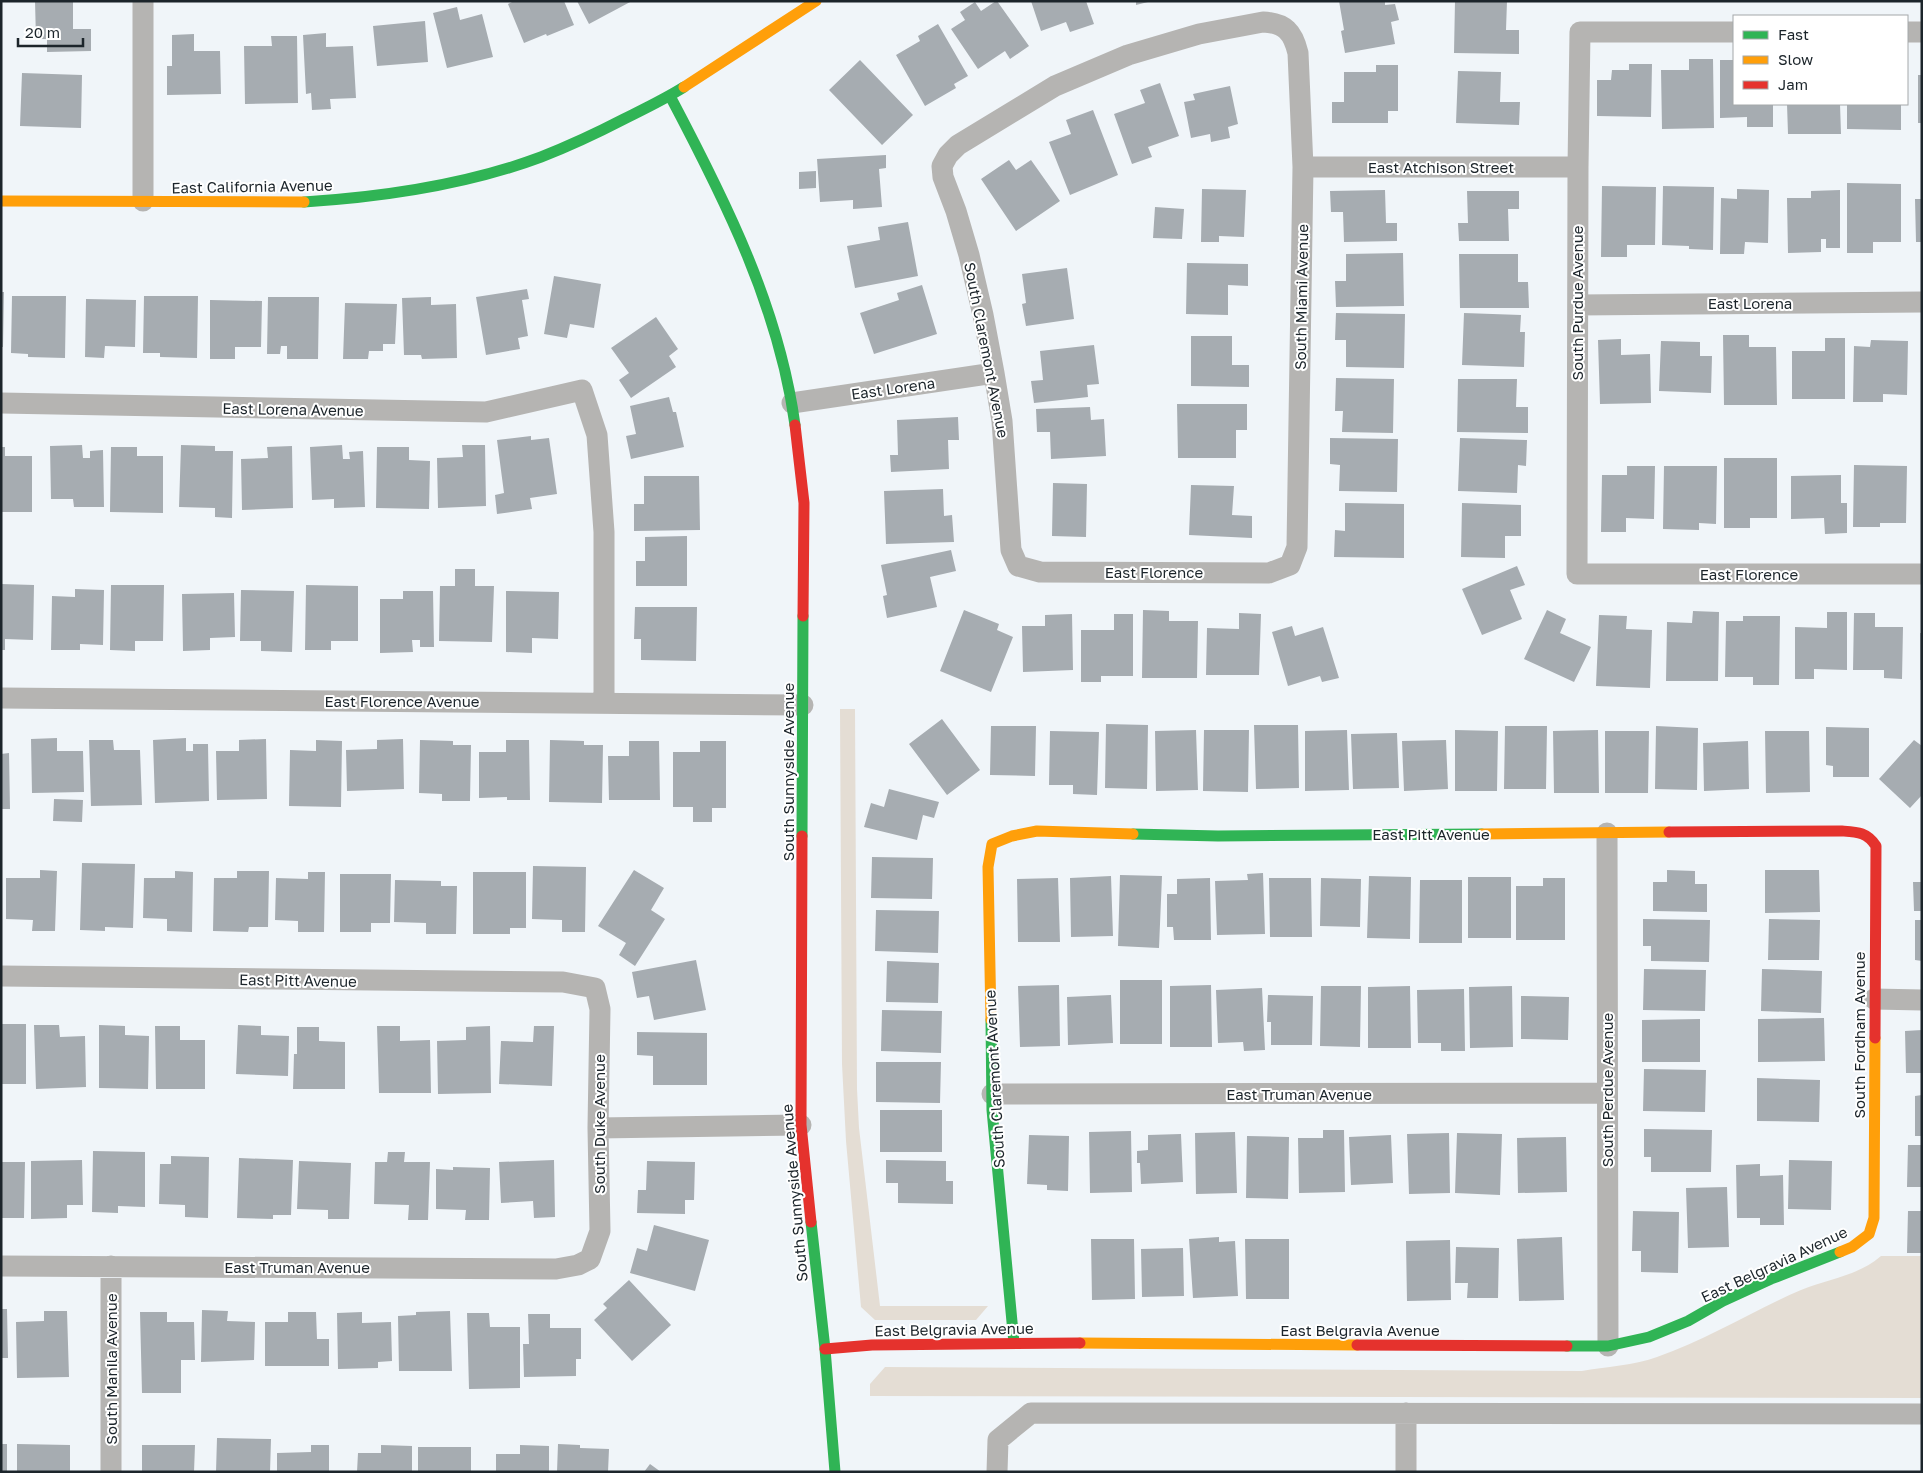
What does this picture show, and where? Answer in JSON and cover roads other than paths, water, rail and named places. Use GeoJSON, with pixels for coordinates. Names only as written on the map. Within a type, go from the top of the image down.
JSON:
{"type":"FeatureCollection","features":[{"type":"Feature","properties":{"kind":"street"},"geometry":{"type":"LineString","coordinates":[[142,1],[143,201]]}},
{"type":"Feature","properties":{"kind":"street","name":"East California Avenue"},"geometry":{"type":"LineString","coordinates":[[1,201],[290,203],[351,199],[425,188],[485,174],[540,156],[598,132],[670,96],[816,1]]}},
{"type":"Feature","properties":{"kind":"street","name":"South Claremont Avenue"},"geometry":{"type":"LineString","coordinates":[[1018,566],[1011,550],[1002,422],[983,315],[969,255],[956,211],[946,186],[942,166],[948,155],[958,144],[1055,86],[1128,55],[1199,34],[1263,22],[1276,23],[1288,31]]}},
{"type":"Feature","properties":{"kind":"street","name":"South Miami Avenue"},"geometry":{"type":"LineString","coordinates":[[1288,31],[1295,39],[1298,53],[1303,167],[1297,547],[1290,564]]}},
{"type":"Feature","properties":{"kind":"street","name":"South Purdue Avenue"},"geometry":{"type":"LineString","coordinates":[[1577,574],[1580,32],[1733,32]]}},
{"type":"Feature","properties":{"kind":"street"},"geometry":{"type":"LineString","coordinates":[[1908,32],[1922,32]]}},
{"type":"Feature","properties":{"kind":"street","name":"South Sunnyside Avenue"},"geometry":{"type":"LineString","coordinates":[[670,96],[714,179],[752,265],[783,357],[792,403],[804,503],[801,1125],[825,1349],[835,1472]]}},
{"type":"Feature","properties":{"kind":"street","name":"East Atchison Street"},"geometry":{"type":"LineString","coordinates":[[1303,167],[1578,167]]}},
{"type":"Feature","properties":{"kind":"street","name":"East Lorena"},"geometry":{"type":"LineString","coordinates":[[1578,305],[1922,302]]}},
{"type":"Feature","properties":{"kind":"street","name":"East Lorena"},"geometry":{"type":"LineString","coordinates":[[792,403],[994,373]]}},
{"type":"Feature","properties":{"kind":"street","name":"East Lorena Avenue"},"geometry":{"type":"LineString","coordinates":[[1,403],[486,412],[582,390],[597,435],[604,532],[604,703]]}},
{"type":"Feature","properties":{"kind":"street","name":"East Florence"},"geometry":{"type":"LineString","coordinates":[[1018,566],[1040,572],[1269,572],[1290,564]]}},
{"type":"Feature","properties":{"kind":"street","name":"East Florence"},"geometry":{"type":"LineString","coordinates":[[1577,574],[1922,574]]}},
{"type":"Feature","properties":{"kind":"street","name":"East Florence Avenue"},"geometry":{"type":"LineString","coordinates":[[1,698],[803,705]]}},
{"type":"Feature","properties":{"kind":"street","name":"East Pitt Avenue"},"geometry":{"type":"LineString","coordinates":[[992,844],[1012,836],[1037,831],[1218,836],[1842,831],[1861,832],[1871,837]]}},
{"type":"Feature","properties":{"kind":"street","name":"South Perdue Avenue"},"geometry":{"type":"LineString","coordinates":[[1607,833],[1608,1346]]}},
{"type":"Feature","properties":{"kind":"street","name":"South Fordham Avenue"},"geometry":{"type":"LineString","coordinates":[[1869,1234],[1874,1218],[1876,846],[1871,837]]}},
{"type":"Feature","properties":{"kind":"street","name":"South Claremont Avenue"},"geometry":{"type":"LineString","coordinates":[[992,844],[988,867],[992,1094],[1014,1343]]}},
{"type":"Feature","properties":{"kind":"street","name":"East Pitt Avenue"},"geometry":{"type":"LineString","coordinates":[[1,976],[563,982],[595,988]]}},
{"type":"Feature","properties":{"kind":"street","name":"South Duke Avenue"},"geometry":{"type":"LineString","coordinates":[[590,1259],[600,1230],[598,1128],[600,1009],[595,988]]}},
{"type":"Feature","properties":{"kind":"street"},"geometry":{"type":"LineString","coordinates":[[1874,1000],[1922,1000]]}},
{"type":"Feature","properties":{"kind":"street","name":"East Truman Avenue"},"geometry":{"type":"LineString","coordinates":[[992,1094],[1607,1093]]}},
{"type":"Feature","properties":{"kind":"street"},"geometry":{"type":"LineString","coordinates":[[598,1128],[801,1125]]}},
{"type":"Feature","properties":{"kind":"street","name":"East Belgravia Avenue"},"geometry":{"type":"LineString","coordinates":[[825,1349],[872,1345],[1014,1343],[1608,1346],[1649,1337],[1688,1321],[1723,1301],[1771,1279],[1852,1247],[1869,1234]]}},
{"type":"Feature","properties":{"kind":"street","name":"East Truman Avenue"},"geometry":{"type":"LineString","coordinates":[[1,1266],[556,1269],[578,1265],[590,1259]]}},
{"type":"Feature","properties":{"kind":"street","name":"South Manila Avenue"},"geometry":{"type":"LineString","coordinates":[[110,1266],[111,1472]]}},
{"type":"Feature","properties":{"kind":"street"},"geometry":{"type":"LineString","coordinates":[[998,1472],[998,1440],[1031,1413],[1922,1414]]}},
{"type":"Feature","properties":{"kind":"street"},"geometry":{"type":"LineString","coordinates":[[1406,1413],[1406,1472]]}}]}
